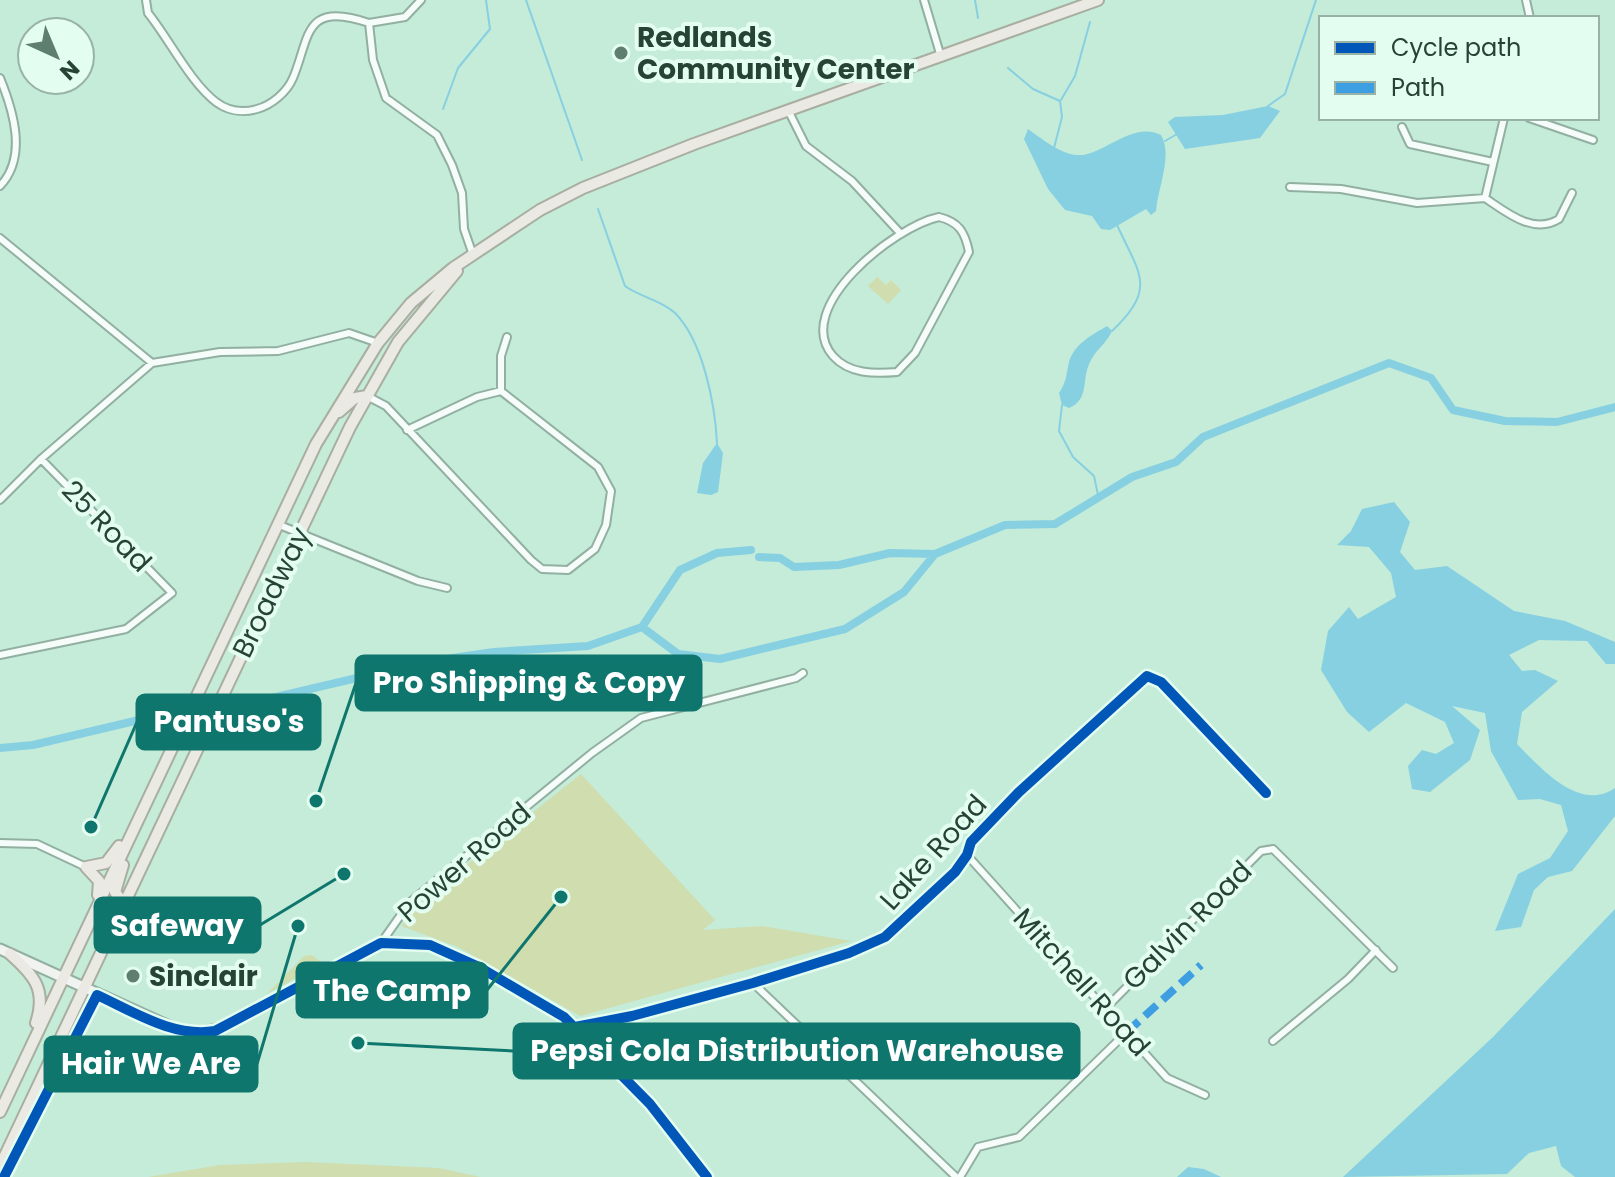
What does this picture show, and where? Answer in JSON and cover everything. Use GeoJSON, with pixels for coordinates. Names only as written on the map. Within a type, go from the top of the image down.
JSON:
{"type":"FeatureCollection","features":[{"type":"Feature","properties":{"kind":"main road","name":"Broadway"},"geometry":{"type":"LineString","coordinates":[[0,1112],[310,455],[378,343],[433,283],[528,217],[573,193],[788,110],[1098,0]]}},
{"type":"Feature","properties":{"kind":"main road","name":"Broadway"},"geometry":{"type":"LineString","coordinates":[[0,1166],[224,690],[367,396],[414,321],[473,255]]}},
{"type":"Feature","properties":{"kind":"main road"},"geometry":{"type":"LineString","coordinates":[[310,455],[343,408],[355,398],[367,396]]}},
{"type":"Feature","properties":{"kind":"main road"},"geometry":{"type":"LineString","coordinates":[[124,904],[116,896],[115,887],[146,803]]}},
{"type":"Feature","properties":{"kind":"main road"},"geometry":{"type":"LineString","coordinates":[[86,867],[96,867],[110,859],[146,803]]}},
{"type":"Feature","properties":{"kind":"main road"},"geometry":{"type":"LineString","coordinates":[[86,867],[96,877],[100,888],[90,920]]}},
{"type":"Feature","properties":{"kind":"main road"},"geometry":{"type":"LineString","coordinates":[[5,952],[32,974],[41,994],[41,1009],[25,1060]]}},
{"type":"Feature","properties":{"kind":"street"},"geometry":{"type":"LineString","coordinates":[[146,0],[148,13],[211,98],[236,111],[266,106],[287,88],[293,78],[311,14]]}},
{"type":"Feature","properties":{"kind":"street"},"geometry":{"type":"LineString","coordinates":[[369,23],[405,17],[421,0]]}},
{"type":"Feature","properties":{"kind":"street"},"geometry":{"type":"LineString","coordinates":[[924,0],[941,57]]}},
{"type":"Feature","properties":{"kind":"street"},"geometry":{"type":"LineString","coordinates":[[352,7],[369,23],[373,60],[386,98],[437,135],[452,165],[462,193],[464,229],[473,255]]}},
{"type":"Feature","properties":{"kind":"street"},"geometry":{"type":"LineString","coordinates":[[0,78],[15,124],[15,152],[10,172],[0,186]]}},
{"type":"Feature","properties":{"kind":"street"},"geometry":{"type":"LineString","coordinates":[[788,110],[806,146],[852,181],[901,234]]}},
{"type":"Feature","properties":{"kind":"street"},"geometry":{"type":"LineString","coordinates":[[1485,198],[1504,120]]}},
{"type":"Feature","properties":{"kind":"street"},"geometry":{"type":"LineString","coordinates":[[1535,120],[1593,140]]}},
{"type":"Feature","properties":{"kind":"street"},"geometry":{"type":"LineString","coordinates":[[1402,127],[1410,144],[1493,162]]}},
{"type":"Feature","properties":{"kind":"street"},"geometry":{"type":"LineString","coordinates":[[1290,187],[1341,189],[1417,203],[1485,198],[1519,219],[1543,226],[1559,219],[1572,193]]}},
{"type":"Feature","properties":{"kind":"street"},"geometry":{"type":"LineString","coordinates":[[939,217],[951,220],[965,234],[969,252],[907,364],[897,372],[851,369],[835,359],[824,345],[821,325],[827,307],[852,274],[901,234],[923,220],[939,217]]}},
{"type":"Feature","properties":{"kind":"street"},"geometry":{"type":"LineString","coordinates":[[0,238],[152,363]]}},
{"type":"Feature","properties":{"kind":"street"},"geometry":{"type":"LineString","coordinates":[[0,500],[41,459],[152,363],[220,352],[278,351],[349,333],[378,343]]}},
{"type":"Feature","properties":{"kind":"street"},"geometry":{"type":"LineString","coordinates":[[501,391],[501,356],[507,337]]}},
{"type":"Feature","properties":{"kind":"street"},"geometry":{"type":"LineString","coordinates":[[367,396],[386,406],[542,569],[556,572],[580,563],[595,549],[606,525],[612,503],[606,479],[598,467],[501,391]]}},
{"type":"Feature","properties":{"kind":"street"},"geometry":{"type":"LineString","coordinates":[[407,430],[477,397],[501,391]]}},
{"type":"Feature","properties":{"kind":"street","name":"25 Road"},"geometry":{"type":"LineString","coordinates":[[0,655],[126,629],[172,593],[41,459]]}},
{"type":"Feature","properties":{"kind":"street"},"geometry":{"type":"LineString","coordinates":[[277,524],[405,576],[447,588]]}},
{"type":"Feature","properties":{"kind":"street","name":"Power Road"},"geometry":{"type":"LineString","coordinates":[[5,952],[176,1029],[207,1032],[224,1027],[381,943],[410,902],[592,753],[641,718],[787,680],[803,673]]}},
{"type":"Feature","properties":{"kind":"street","name":"Lake Road"},"geometry":{"type":"LineString","coordinates":[[575,1027],[632,1016],[753,983],[849,953],[885,937],[955,872],[967,855],[971,842],[1019,792],[1147,676],[1161,682],[1266,793]]}},
{"type":"Feature","properties":{"kind":"street"},"geometry":{"type":"LineString","coordinates":[[0,843],[37,844],[86,867]]}},
{"type":"Feature","properties":{"kind":"street","name":"Galvin Road"},"geometry":{"type":"LineString","coordinates":[[1106,1008],[1261,851],[1273,849],[1376,950]]}},
{"type":"Feature","properties":{"kind":"street","name":"Mitchell Road"},"geometry":{"type":"LineString","coordinates":[[967,855],[1167,1078],[1205,1095]]}},
{"type":"Feature","properties":{"kind":"street"},"geometry":{"type":"LineString","coordinates":[[381,943],[418,942],[443,949],[537,998],[575,1027],[650,1104],[707,1177]]}},
{"type":"Feature","properties":{"kind":"street"},"geometry":{"type":"LineString","coordinates":[[1273,1041],[1348,979],[1376,950],[1393,968]]}},
{"type":"Feature","properties":{"kind":"street"},"geometry":{"type":"LineString","coordinates":[[753,983],[958,1177],[978,1147],[1019,1137],[1127,1032]]}},
{"type":"Feature","properties":{"kind":"green space"},"geometry":{"type":"Polygon","coordinates":[[[877,277],[886,285],[891,280],[901,290],[888,304],[868,286],[877,277]]]}},
{"type":"Feature","properties":{"kind":"green space"},"geometry":{"type":"Polygon","coordinates":[[[581,774],[715,920],[703,930],[762,926],[851,941],[580,1016],[458,947],[401,926],[436,889],[581,774]]]}},
{"type":"Feature","properties":{"kind":"green space"},"geometry":{"type":"Polygon","coordinates":[[[312,955],[322,963],[267,994],[304,956],[312,955]]]}},
{"type":"Feature","properties":{"kind":"green space"},"geometry":{"type":"Polygon","coordinates":[[[305,1162],[439,1168],[480,1177],[148,1177],[220,1165],[305,1162]]]}},
{"type":"Feature","properties":{"kind":"water"},"geometry":{"type":"Polygon","coordinates":[[[1268,106],[1280,111],[1260,138],[1185,149],[1168,122],[1175,117],[1223,115],[1268,106]]]}},
{"type":"Feature","properties":{"kind":"water"},"geometry":{"type":"Polygon","coordinates":[[[1028,129],[1057,149],[1077,155],[1097,151],[1139,132],[1161,135],[1166,152],[1156,211],[1151,215],[1146,209],[1110,230],[1101,229],[1092,216],[1065,210],[1048,189],[1024,139],[1028,129]]]}},
{"type":"Feature","properties":{"kind":"water"},"geometry":{"type":"Polygon","coordinates":[[[1107,326],[1112,331],[1090,362],[1080,400],[1069,408],[1062,405],[1059,393],[1071,356],[1084,341],[1107,326]]]}},
{"type":"Feature","properties":{"kind":"water"},"geometry":{"type":"Polygon","coordinates":[[[717,443],[723,453],[718,492],[711,495],[697,493],[703,463],[717,443]]]}},
{"type":"Feature","properties":{"kind":"water"},"geometry":{"type":"Polygon","coordinates":[[[1394,502],[1410,522],[1400,552],[1415,570],[1447,566],[1514,611],[1565,621],[1615,642],[1615,664],[1606,664],[1587,641],[1539,640],[1509,655],[1522,671],[1535,670],[1558,681],[1522,712],[1517,744],[1549,775],[1574,791],[1588,795],[1615,788],[1615,816],[1572,871],[1548,877],[1534,890],[1521,927],[1495,931],[1518,874],[1550,858],[1568,831],[1561,805],[1540,799],[1518,800],[1491,751],[1485,713],[1452,706],[1480,730],[1470,760],[1430,792],[1412,789],[1408,766],[1422,750],[1436,754],[1454,743],[1445,722],[1406,703],[1369,732],[1347,712],[1321,670],[1328,631],[1349,607],[1358,619],[1396,597],[1391,573],[1369,547],[1337,545],[1351,531],[1362,509],[1394,502]]]}},
{"type":"Feature","properties":{"kind":"water"},"geometry":{"type":"Polygon","coordinates":[[[1615,909],[1615,1177],[1575,1177],[1561,1166],[1556,1146],[1529,1153],[1507,1174],[1343,1177],[1493,1037],[1615,909]]]}},
{"type":"Feature","properties":{"kind":"water"},"geometry":{"type":"Polygon","coordinates":[[[1188,1167],[1204,1169],[1221,1177],[1177,1177],[1188,1167]]]}},
{"type":"Feature","properties":{"kind":"waterway"},"geometry":{"type":"LineString","coordinates":[[443,109],[458,68],[490,29],[486,0]]}},
{"type":"Feature","properties":{"kind":"waterway"},"geometry":{"type":"LineString","coordinates":[[526,0],[582,160]]}},
{"type":"Feature","properties":{"kind":"waterway"},"geometry":{"type":"LineString","coordinates":[[975,0],[978,18]]}},
{"type":"Feature","properties":{"kind":"waterway"},"geometry":{"type":"LineString","coordinates":[[1268,106],[1285,94],[1316,0]]}},
{"type":"Feature","properties":{"kind":"waterway"},"geometry":{"type":"LineString","coordinates":[[1061,100],[1075,76],[1090,22]]}},
{"type":"Feature","properties":{"kind":"waterway"},"geometry":{"type":"LineString","coordinates":[[1008,68],[1033,89],[1060,101],[1062,117],[1054,148]]}},
{"type":"Feature","properties":{"kind":"waterway"},"geometry":{"type":"LineString","coordinates":[[1165,141],[1177,134]]}},
{"type":"Feature","properties":{"kind":"waterway"},"geometry":{"type":"LineString","coordinates":[[598,209],[625,286],[675,313],[693,340],[706,374],[717,443]]}},
{"type":"Feature","properties":{"kind":"waterway"},"geometry":{"type":"LineString","coordinates":[[1112,331],[1135,303],[1140,281],[1117,225]]}},
{"type":"Feature","properties":{"kind":"waterway"},"geometry":{"type":"LineString","coordinates":[[642,627],[678,654],[720,659],[845,629],[904,592],[935,554],[1005,525],[1055,524],[1132,477],[1176,462],[1203,437],[1389,363],[1431,378],[1453,410],[1505,421],[1557,422],[1615,407]]}},
{"type":"Feature","properties":{"kind":"waterway"},"geometry":{"type":"LineString","coordinates":[[1062,405],[1059,431],[1073,457],[1094,476],[1098,495]]}},
{"type":"Feature","properties":{"kind":"waterway"},"geometry":{"type":"LineString","coordinates":[[0,748],[33,745],[173,712],[254,702],[425,662],[494,652],[588,646],[642,627],[680,570],[717,553],[751,550]]}},
{"type":"Feature","properties":{"kind":"waterway"},"geometry":{"type":"LineString","coordinates":[[759,557],[780,558],[794,567],[839,565],[890,553],[935,554]]}},
{"type":"Feature","properties":{"kind":"marked path"},"geometry":{"type":"LineString","coordinates":[[1127,1032],[1201,965]]}},
{"type":"Feature","properties":{"kind":"cycle path"},"geometry":{"type":"LineString","coordinates":[[575,1027],[632,1016],[753,983],[849,953],[885,937],[955,872],[967,855],[971,842],[1019,792],[1147,676],[1161,682],[1266,793]]}},
{"type":"Feature","properties":{"kind":"cycle path"},"geometry":{"type":"LineString","coordinates":[[4,1177],[97,995],[169,1027],[184,1031],[215,1031],[381,943],[430,945],[479,967],[564,1017],[650,1104],[707,1177]]}},
{"type":"Feature","properties":{"kind":"place","name":"Redlands Community Center"},"geometry":{"type":"Point","coordinates":[621,53]}},
{"type":"Feature","properties":{"kind":"place","name":"Pro Shipping & Copy"},"geometry":{"type":"Point","coordinates":[316,801]}},
{"type":"Feature","properties":{"kind":"place","name":"Pantuso's"},"geometry":{"type":"Point","coordinates":[91,827]}},
{"type":"Feature","properties":{"kind":"place","name":"Safeway"},"geometry":{"type":"Point","coordinates":[344,874]}},
{"type":"Feature","properties":{"kind":"place","name":"The Camp"},"geometry":{"type":"Point","coordinates":[561,897]}},
{"type":"Feature","properties":{"kind":"place","name":"Hair We Are"},"geometry":{"type":"Point","coordinates":[298,926]}},
{"type":"Feature","properties":{"kind":"place","name":"Sinclair"},"geometry":{"type":"Point","coordinates":[133,976]}},
{"type":"Feature","properties":{"kind":"place","name":"Pepsi Cola Distribution Warehouse"},"geometry":{"type":"Point","coordinates":[358,1043]}}]}
